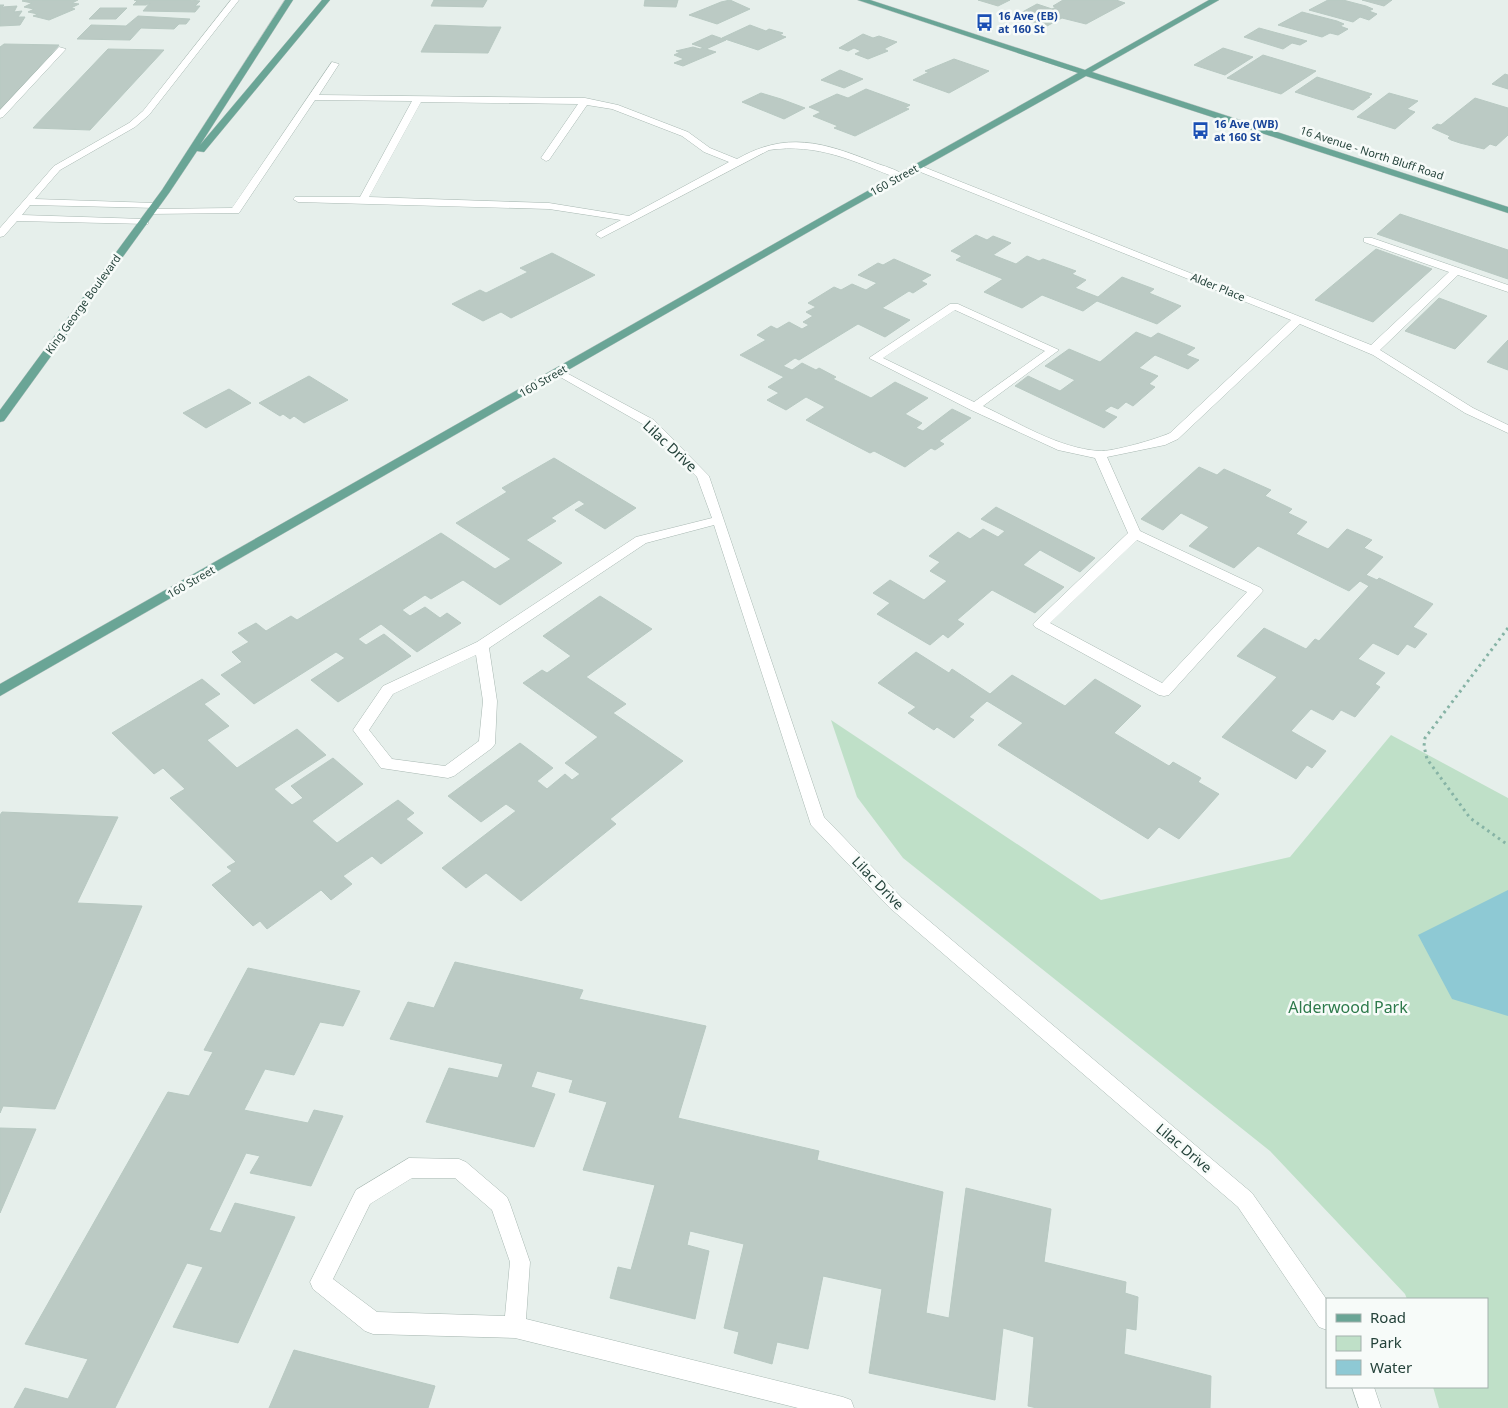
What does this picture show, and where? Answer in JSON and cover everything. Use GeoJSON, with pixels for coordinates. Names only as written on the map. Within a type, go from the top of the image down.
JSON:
{"type":"FeatureCollection","features":[{"type":"Feature","properties":{"kind":"main road","name":"King George Boulevard"},"geometry":{"type":"LineString","coordinates":[[0,418],[166,191],[289,0]]}},
{"type":"Feature","properties":{"kind":"main road","name":"King George Boulevard"},"geometry":{"type":"LineString","coordinates":[[166,191],[316,15],[326,0]]}},
{"type":"Feature","properties":{"kind":"main road","name":"16 Avenue - North Bluff Road"},"geometry":{"type":"LineString","coordinates":[[862,0],[1508,210]]}},
{"type":"Feature","properties":{"kind":"main road","name":"160 Street"},"geometry":{"type":"LineString","coordinates":[[0,690],[900,176],[1215,0]]}},
{"type":"Feature","properties":{"kind":"main road"},"geometry":{"type":"LineString","coordinates":[[0,678],[28,675]]}},
{"type":"Feature","properties":{"kind":"street"},"geometry":{"type":"LineString","coordinates":[[0,234],[57,168],[132,125],[146,113],[235,0]]}},
{"type":"Feature","properties":{"kind":"street"},"geometry":{"type":"LineString","coordinates":[[0,115],[62,49]]}},
{"type":"Feature","properties":{"kind":"street"},"geometry":{"type":"LineString","coordinates":[[28,202],[153,209],[235,211],[335,64]]}},
{"type":"Feature","properties":{"kind":"street"},"geometry":{"type":"LineString","coordinates":[[311,97],[585,102],[615,107],[659,124],[684,134],[706,150],[737,162]]}},
{"type":"Feature","properties":{"kind":"street"},"geometry":{"type":"LineString","coordinates":[[363,200],[418,99]]}},
{"type":"Feature","properties":{"kind":"street"},"geometry":{"type":"LineString","coordinates":[[546,158],[585,102]]}},
{"type":"Feature","properties":{"kind":"street"},"geometry":{"type":"LineString","coordinates":[[601,235],[767,147],[802,143],[820,146],[900,176]]}},
{"type":"Feature","properties":{"kind":"street","name":"Alder Place"},"geometry":{"type":"LineString","coordinates":[[916,167],[1373,350],[1456,404],[1508,429]]}},
{"type":"Feature","properties":{"kind":"street"},"geometry":{"type":"LineString","coordinates":[[298,199],[549,206],[631,219]]}},
{"type":"Feature","properties":{"kind":"street"},"geometry":{"type":"LineString","coordinates":[[15,218],[144,222]]}},
{"type":"Feature","properties":{"kind":"street"},"geometry":{"type":"LineString","coordinates":[[1368,240],[1508,289]]}},
{"type":"Feature","properties":{"kind":"street"},"geometry":{"type":"LineString","coordinates":[[1373,350],[1456,271]]}},
{"type":"Feature","properties":{"kind":"street"},"geometry":{"type":"LineString","coordinates":[[975,407],[1053,350],[954,306],[875,358],[975,407],[1062,447],[1100,455],[1161,442],[1174,436],[1187,426],[1298,319]]}},
{"type":"Feature","properties":{"kind":"street","name":"Lilac Drive"},"geometry":{"type":"LineString","coordinates":[[559,372],[650,423],[702,476],[719,520],[817,820],[896,903],[1245,1200],[1326,1318]]}},
{"type":"Feature","properties":{"kind":"street"},"geometry":{"type":"LineString","coordinates":[[1100,455],[1135,534],[1256,591],[1164,691],[1040,624],[1135,534]]}},
{"type":"Feature","properties":{"kind":"street"},"geometry":{"type":"LineString","coordinates":[[482,646],[490,701],[487,744],[448,772],[387,764],[362,730],[388,690],[482,646],[641,540],[719,520]]}},
{"type":"Feature","properties":{"kind":"street"},"geometry":{"type":"LineString","coordinates":[[515,1327],[520,1262],[500,1204],[459,1169],[409,1168],[363,1196],[320,1282],[373,1323],[515,1327],[843,1408]]}},
{"type":"Feature","properties":{"kind":"street"},"geometry":{"type":"LineString","coordinates":[[1362,1388],[1370,1408]]}},
{"type":"Feature","properties":{"kind":"path"},"geometry":{"type":"LineString","coordinates":[[1508,628],[1425,738],[1424,746],[1427,759],[1470,818],[1508,845]]}},
{"type":"Feature","properties":{"kind":"green space","name":"Alderwood Park"},"geometry":{"type":"Polygon","coordinates":[[[831,720],[1101,900],[1290,857],[1391,735],[1508,798],[1508,1408],[1439,1408],[1433,1388],[1488,1388],[1488,1298],[1407,1298],[1405,1294],[1270,1151],[903,858],[857,797],[831,720]]]}},
{"type":"Feature","properties":{"kind":"water"},"geometry":{"type":"Polygon","coordinates":[[[1508,890],[1508,1016],[1452,999],[1418,935],[1508,890]]]}},
{"type":"Feature","properties":{"kind":"building"},"geometry":{"type":"Polygon","coordinates":[[[78,0],[72,3],[79,4],[71,8],[75,9],[49,20],[33,16],[38,14],[28,12],[34,9],[24,7],[32,3],[22,1],[78,0]]]}},
{"type":"Feature","properties":{"kind":"building"},"geometry":{"type":"Polygon","coordinates":[[[134,0],[190,0],[200,1],[195,6],[200,6],[195,12],[143,11],[150,3],[146,5],[133,5],[137,1],[134,0]]]}},
{"type":"Feature","properties":{"kind":"building"},"geometry":{"type":"Polygon","coordinates":[[[434,0],[487,0],[483,7],[431,6],[434,0]]]}},
{"type":"Feature","properties":{"kind":"building"},"geometry":{"type":"Polygon","coordinates":[[[645,0],[678,0],[676,7],[644,6],[645,0]]]}},
{"type":"Feature","properties":{"kind":"building"},"geometry":{"type":"Polygon","coordinates":[[[730,0],[750,9],[717,24],[689,15],[721,2],[730,0]]]}},
{"type":"Feature","properties":{"kind":"building"},"geometry":{"type":"Polygon","coordinates":[[[978,0],[1010,0],[998,6],[978,0]]]}},
{"type":"Feature","properties":{"kind":"building"},"geometry":{"type":"Polygon","coordinates":[[[1063,0],[1116,0],[1125,3],[1086,24],[1062,18],[1047,26],[1015,16],[1037,4],[1052,9],[1056,7],[1053,6],[1063,0]]]}},
{"type":"Feature","properties":{"kind":"building"},"geometry":{"type":"Polygon","coordinates":[[[1328,0],[1343,0],[1366,6],[1373,9],[1369,11],[1377,14],[1369,20],[1360,17],[1353,22],[1309,10],[1328,0]]]}},
{"type":"Feature","properties":{"kind":"building"},"geometry":{"type":"Polygon","coordinates":[[[1362,0],[1392,0],[1384,6],[1362,0]]]}},
{"type":"Feature","properties":{"kind":"building"},"geometry":{"type":"Polygon","coordinates":[[[0,5],[4,5],[2,7],[17,6],[14,12],[22,11],[18,17],[25,17],[20,25],[0,26],[0,5]]]}},
{"type":"Feature","properties":{"kind":"building"},"geometry":{"type":"Polygon","coordinates":[[[100,8],[127,8],[116,19],[89,19],[100,8]]]}},
{"type":"Feature","properties":{"kind":"building"},"geometry":{"type":"Polygon","coordinates":[[[1302,12],[1337,21],[1344,24],[1340,26],[1348,29],[1338,35],[1330,33],[1322,37],[1278,25],[1302,12]]]}},
{"type":"Feature","properties":{"kind":"building"},"geometry":{"type":"Polygon","coordinates":[[[138,16],[190,19],[186,24],[179,24],[174,29],[141,28],[130,40],[77,39],[91,25],[126,26],[138,16]]]}},
{"type":"Feature","properties":{"kind":"building"},"geometry":{"type":"Polygon","coordinates":[[[435,25],[501,27],[488,53],[421,52],[435,25]]]}},
{"type":"Feature","properties":{"kind":"building"},"geometry":{"type":"Polygon","coordinates":[[[750,25],[766,31],[769,29],[783,33],[780,35],[786,37],[758,50],[722,38],[750,25]]]}},
{"type":"Feature","properties":{"kind":"building"},"geometry":{"type":"Polygon","coordinates":[[[1259,28],[1307,41],[1300,45],[1292,43],[1283,49],[1244,37],[1259,28]]]}},
{"type":"Feature","properties":{"kind":"building"},"geometry":{"type":"Polygon","coordinates":[[[863,34],[873,38],[879,36],[897,42],[884,49],[888,51],[868,59],[855,54],[861,51],[854,48],[848,51],[839,48],[863,34]]]}},
{"type":"Feature","properties":{"kind":"building"},"geometry":{"type":"Polygon","coordinates":[[[712,35],[726,40],[706,49],[716,52],[683,66],[674,63],[684,59],[674,55],[680,52],[676,51],[693,47],[704,48],[692,44],[712,35]]]}},
{"type":"Feature","properties":{"kind":"building"},"geometry":{"type":"Polygon","coordinates":[[[4,44],[59,45],[0,110],[0,47],[4,44]]]}},
{"type":"Feature","properties":{"kind":"building"},"geometry":{"type":"Polygon","coordinates":[[[1223,48],[1253,57],[1225,75],[1194,65],[1223,48]]]}},
{"type":"Feature","properties":{"kind":"building"},"geometry":{"type":"Polygon","coordinates":[[[108,49],[164,50],[90,130],[33,128],[108,49]]]}},
{"type":"Feature","properties":{"kind":"building"},"geometry":{"type":"Polygon","coordinates":[[[1263,55],[1316,71],[1281,94],[1227,78],[1263,55]]]}},
{"type":"Feature","properties":{"kind":"building"},"geometry":{"type":"Polygon","coordinates":[[[954,59],[989,71],[949,93],[913,80],[929,72],[925,71],[954,59]]]}},
{"type":"Feature","properties":{"kind":"building"},"geometry":{"type":"Polygon","coordinates":[[[840,70],[863,79],[844,88],[821,80],[840,70]]]}},
{"type":"Feature","properties":{"kind":"building"},"geometry":{"type":"Polygon","coordinates":[[[1505,74],[1508,75],[1508,89],[1492,84],[1505,74]]]}},
{"type":"Feature","properties":{"kind":"building"},"geometry":{"type":"Polygon","coordinates":[[[1317,77],[1372,94],[1353,110],[1295,92],[1317,77]]]}},
{"type":"Feature","properties":{"kind":"building"},"geometry":{"type":"Polygon","coordinates":[[[866,89],[910,105],[905,108],[909,109],[855,136],[834,128],[838,126],[813,116],[821,112],[809,107],[837,94],[848,98],[866,89]]]}},
{"type":"Feature","properties":{"kind":"building"},"geometry":{"type":"Polygon","coordinates":[[[761,93],[805,108],[784,119],[742,102],[761,93]]]}},
{"type":"Feature","properties":{"kind":"building"},"geometry":{"type":"Polygon","coordinates":[[[1389,93],[1418,101],[1407,109],[1415,112],[1395,129],[1357,117],[1389,93]]]}},
{"type":"Feature","properties":{"kind":"building"},"geometry":{"type":"Polygon","coordinates":[[[1475,98],[1508,108],[1508,135],[1496,146],[1490,144],[1484,149],[1460,143],[1451,140],[1448,138],[1450,136],[1432,128],[1437,124],[1441,125],[1475,98]]]}},
{"type":"Feature","properties":{"kind":"building"},"geometry":{"type":"Polygon","coordinates":[[[1400,214],[1508,250],[1508,279],[1377,234],[1400,214]]]}},
{"type":"Feature","properties":{"kind":"building"},"geometry":{"type":"Polygon","coordinates":[[[976,235],[987,240],[993,236],[1011,243],[993,255],[1016,264],[1027,256],[1039,261],[1043,259],[1076,271],[1072,274],[1086,280],[1075,288],[1098,297],[1122,277],[1154,289],[1149,293],[1181,306],[1157,324],[1097,301],[1083,311],[1042,295],[1022,308],[984,292],[1003,279],[956,260],[962,256],[951,251],[976,235]]]}},
{"type":"Feature","properties":{"kind":"building"},"geometry":{"type":"Polygon","coordinates":[[[1376,249],[1432,269],[1373,322],[1315,300],[1376,249]]]}},
{"type":"Feature","properties":{"kind":"building"},"geometry":{"type":"Polygon","coordinates":[[[552,253],[595,275],[511,318],[501,312],[483,321],[452,304],[480,290],[486,293],[528,272],[520,268],[552,253]]]}},
{"type":"Feature","properties":{"kind":"building"},"geometry":{"type":"Polygon","coordinates":[[[894,259],[931,275],[921,281],[927,284],[913,293],[909,291],[882,308],[910,320],[885,337],[858,324],[799,360],[795,358],[783,366],[792,370],[802,363],[816,370],[819,368],[836,377],[833,379],[871,398],[895,382],[928,398],[905,414],[922,423],[916,428],[923,431],[952,409],[971,418],[939,441],[944,444],[935,450],[931,448],[905,467],[874,451],[870,453],[806,420],[825,407],[806,397],[786,410],[767,400],[779,393],[768,387],[784,377],[740,355],[766,340],[757,335],[771,326],[777,329],[789,322],[802,329],[809,325],[803,322],[813,316],[806,312],[816,307],[808,303],[834,287],[841,290],[852,284],[866,290],[877,283],[858,275],[878,263],[883,265],[894,259]]]}},
{"type":"Feature","properties":{"kind":"building"},"geometry":{"type":"Polygon","coordinates":[[[1439,298],[1487,316],[1455,349],[1405,331],[1439,298]]]}},
{"type":"Feature","properties":{"kind":"building"},"geometry":{"type":"Polygon","coordinates":[[[1136,332],[1151,338],[1158,333],[1195,348],[1186,355],[1199,360],[1188,369],[1155,355],[1139,368],[1158,376],[1149,384],[1155,387],[1133,406],[1126,402],[1118,409],[1111,406],[1104,411],[1117,417],[1104,428],[1015,386],[1028,376],[1060,391],[1075,380],[1045,366],[1069,349],[1100,362],[1136,332]]]}},
{"type":"Feature","properties":{"kind":"building"},"geometry":{"type":"Polygon","coordinates":[[[1508,340],[1508,370],[1487,362],[1508,340]]]}},
{"type":"Feature","properties":{"kind":"building"},"geometry":{"type":"Polygon","coordinates":[[[309,376],[348,400],[304,423],[294,416],[290,419],[283,414],[280,416],[259,403],[309,376]]]}},
{"type":"Feature","properties":{"kind":"building"},"geometry":{"type":"Polygon","coordinates":[[[229,389],[251,403],[206,428],[183,413],[229,389]]]}},
{"type":"Feature","properties":{"kind":"building"},"geometry":{"type":"Polygon","coordinates":[[[554,458],[636,508],[605,529],[575,510],[585,504],[579,500],[551,518],[556,521],[526,540],[562,563],[500,605],[463,580],[431,599],[425,595],[402,610],[410,616],[425,607],[440,618],[447,613],[461,623],[417,652],[381,624],[358,639],[366,645],[384,634],[411,656],[338,702],[311,680],[345,658],[336,652],[254,704],[221,675],[242,662],[232,652],[249,642],[238,633],[256,623],[266,631],[291,616],[297,620],[441,533],[495,569],[511,559],[456,523],[507,492],[502,488],[554,458]]]}},
{"type":"Feature","properties":{"kind":"building"},"geometry":{"type":"Polygon","coordinates":[[[1199,467],[1217,475],[1224,469],[1271,490],[1265,496],[1292,509],[1288,513],[1307,522],[1296,534],[1328,549],[1347,529],[1372,540],[1364,548],[1383,557],[1366,575],[1377,580],[1379,578],[1433,604],[1413,627],[1427,634],[1415,648],[1407,644],[1398,655],[1373,643],[1358,659],[1385,673],[1375,684],[1380,687],[1355,717],[1341,710],[1333,720],[1311,709],[1291,731],[1326,751],[1312,768],[1307,765],[1296,779],[1222,737],[1277,677],[1237,656],[1264,628],[1306,649],[1315,639],[1319,641],[1369,586],[1360,581],[1349,591],[1258,546],[1234,568],[1189,546],[1209,527],[1181,513],[1163,530],[1141,519],[1199,467]]]}},
{"type":"Feature","properties":{"kind":"building"},"geometry":{"type":"Polygon","coordinates":[[[996,507],[1095,558],[1080,572],[1040,550],[1023,565],[1064,587],[1035,613],[992,590],[957,620],[964,624],[948,638],[943,634],[930,645],[877,614],[890,603],[873,593],[890,580],[924,600],[947,581],[930,571],[940,562],[929,556],[958,532],[970,539],[983,529],[998,537],[1005,531],[981,519],[996,507]]]}},
{"type":"Feature","properties":{"kind":"building"},"geometry":{"type":"Polygon","coordinates":[[[600,596],[652,629],[586,677],[626,704],[613,713],[683,761],[610,819],[616,824],[521,901],[486,873],[466,888],[442,868],[516,811],[506,804],[481,822],[448,796],[520,743],[553,768],[537,781],[547,789],[565,774],[572,780],[580,774],[565,763],[598,737],[523,683],[542,670],[547,673],[571,656],[543,636],[600,596]]]}},
{"type":"Feature","properties":{"kind":"building"},"geometry":{"type":"Polygon","coordinates":[[[916,652],[949,673],[952,669],[990,694],[1012,675],[1065,706],[1095,679],[1141,706],[1114,733],[1169,766],[1173,762],[1201,778],[1198,782],[1219,794],[1179,839],[1159,827],[1148,839],[998,745],[1023,723],[987,701],[969,717],[974,720],[954,738],[937,727],[934,730],[908,713],[916,707],[878,683],[916,652]]]}},
{"type":"Feature","properties":{"kind":"building"},"geometry":{"type":"Polygon","coordinates":[[[202,679],[220,694],[204,704],[229,726],[207,740],[237,768],[297,729],[326,755],[274,789],[292,805],[303,798],[291,786],[333,758],[363,784],[312,821],[337,843],[398,800],[414,813],[406,819],[423,833],[381,864],[372,856],[343,876],[352,884],[331,900],[321,890],[267,929],[260,921],[253,926],[212,885],[232,871],[227,867],[236,862],[170,798],[185,789],[163,768],[154,774],[112,733],[202,679]]]}},
{"type":"Feature","properties":{"kind":"building"},"geometry":{"type":"Polygon","coordinates":[[[2,812],[118,817],[77,903],[142,906],[55,1109],[3,1106],[0,1113],[0,815],[2,812]]]}},
{"type":"Feature","properties":{"kind":"building"},"geometry":{"type":"Polygon","coordinates":[[[455,962],[583,990],[579,999],[706,1026],[678,1118],[819,1151],[817,1160],[943,1192],[926,1313],[949,1318],[966,1188],[1051,1209],[1044,1262],[1126,1282],[1125,1293],[1138,1297],[1136,1330],[1126,1328],[1124,1354],[1211,1376],[1210,1408],[1037,1408],[1028,1406],[1034,1337],[1003,1328],[995,1400],[869,1373],[882,1289],[823,1276],[808,1349],[777,1342],[772,1364],[734,1353],[739,1332],[724,1328],[744,1244],[690,1231],[687,1245],[709,1251],[695,1319],[610,1298],[618,1267],[631,1270],[655,1185],[583,1170],[607,1102],[569,1092],[573,1080],[537,1071],[531,1087],[555,1094],[534,1147],[426,1122],[449,1068],[498,1078],[503,1064],[390,1039],[408,1002],[434,1008],[455,962]]]}},
{"type":"Feature","properties":{"kind":"building"},"geometry":{"type":"Polygon","coordinates":[[[248,968],[360,991],[343,1026],[320,1022],[294,1075],[265,1069],[244,1110],[308,1123],[314,1110],[343,1116],[311,1186],[250,1173],[260,1156],[246,1153],[209,1230],[221,1233],[235,1203],[295,1217],[238,1343],[173,1327],[203,1267],[187,1263],[115,1408],[14,1408],[25,1388],[68,1399],[88,1359],[25,1344],[168,1092],[189,1096],[213,1052],[204,1050],[248,968]]]}},
{"type":"Feature","properties":{"kind":"building"},"geometry":{"type":"Polygon","coordinates":[[[0,1128],[36,1129],[0,1213],[0,1128]]]}},
{"type":"Feature","properties":{"kind":"building"},"geometry":{"type":"Polygon","coordinates":[[[294,1350],[435,1386],[428,1408],[269,1408],[294,1350]]]}},
{"type":"Feature","properties":{"kind":"place","name":"16 Ave (EB) at 160 St"},"geometry":{"type":"Point","coordinates":[984,22]}},
{"type":"Feature","properties":{"kind":"place","name":"16 Ave (WB) at 160 St"},"geometry":{"type":"Point","coordinates":[1200,130]}}]}
